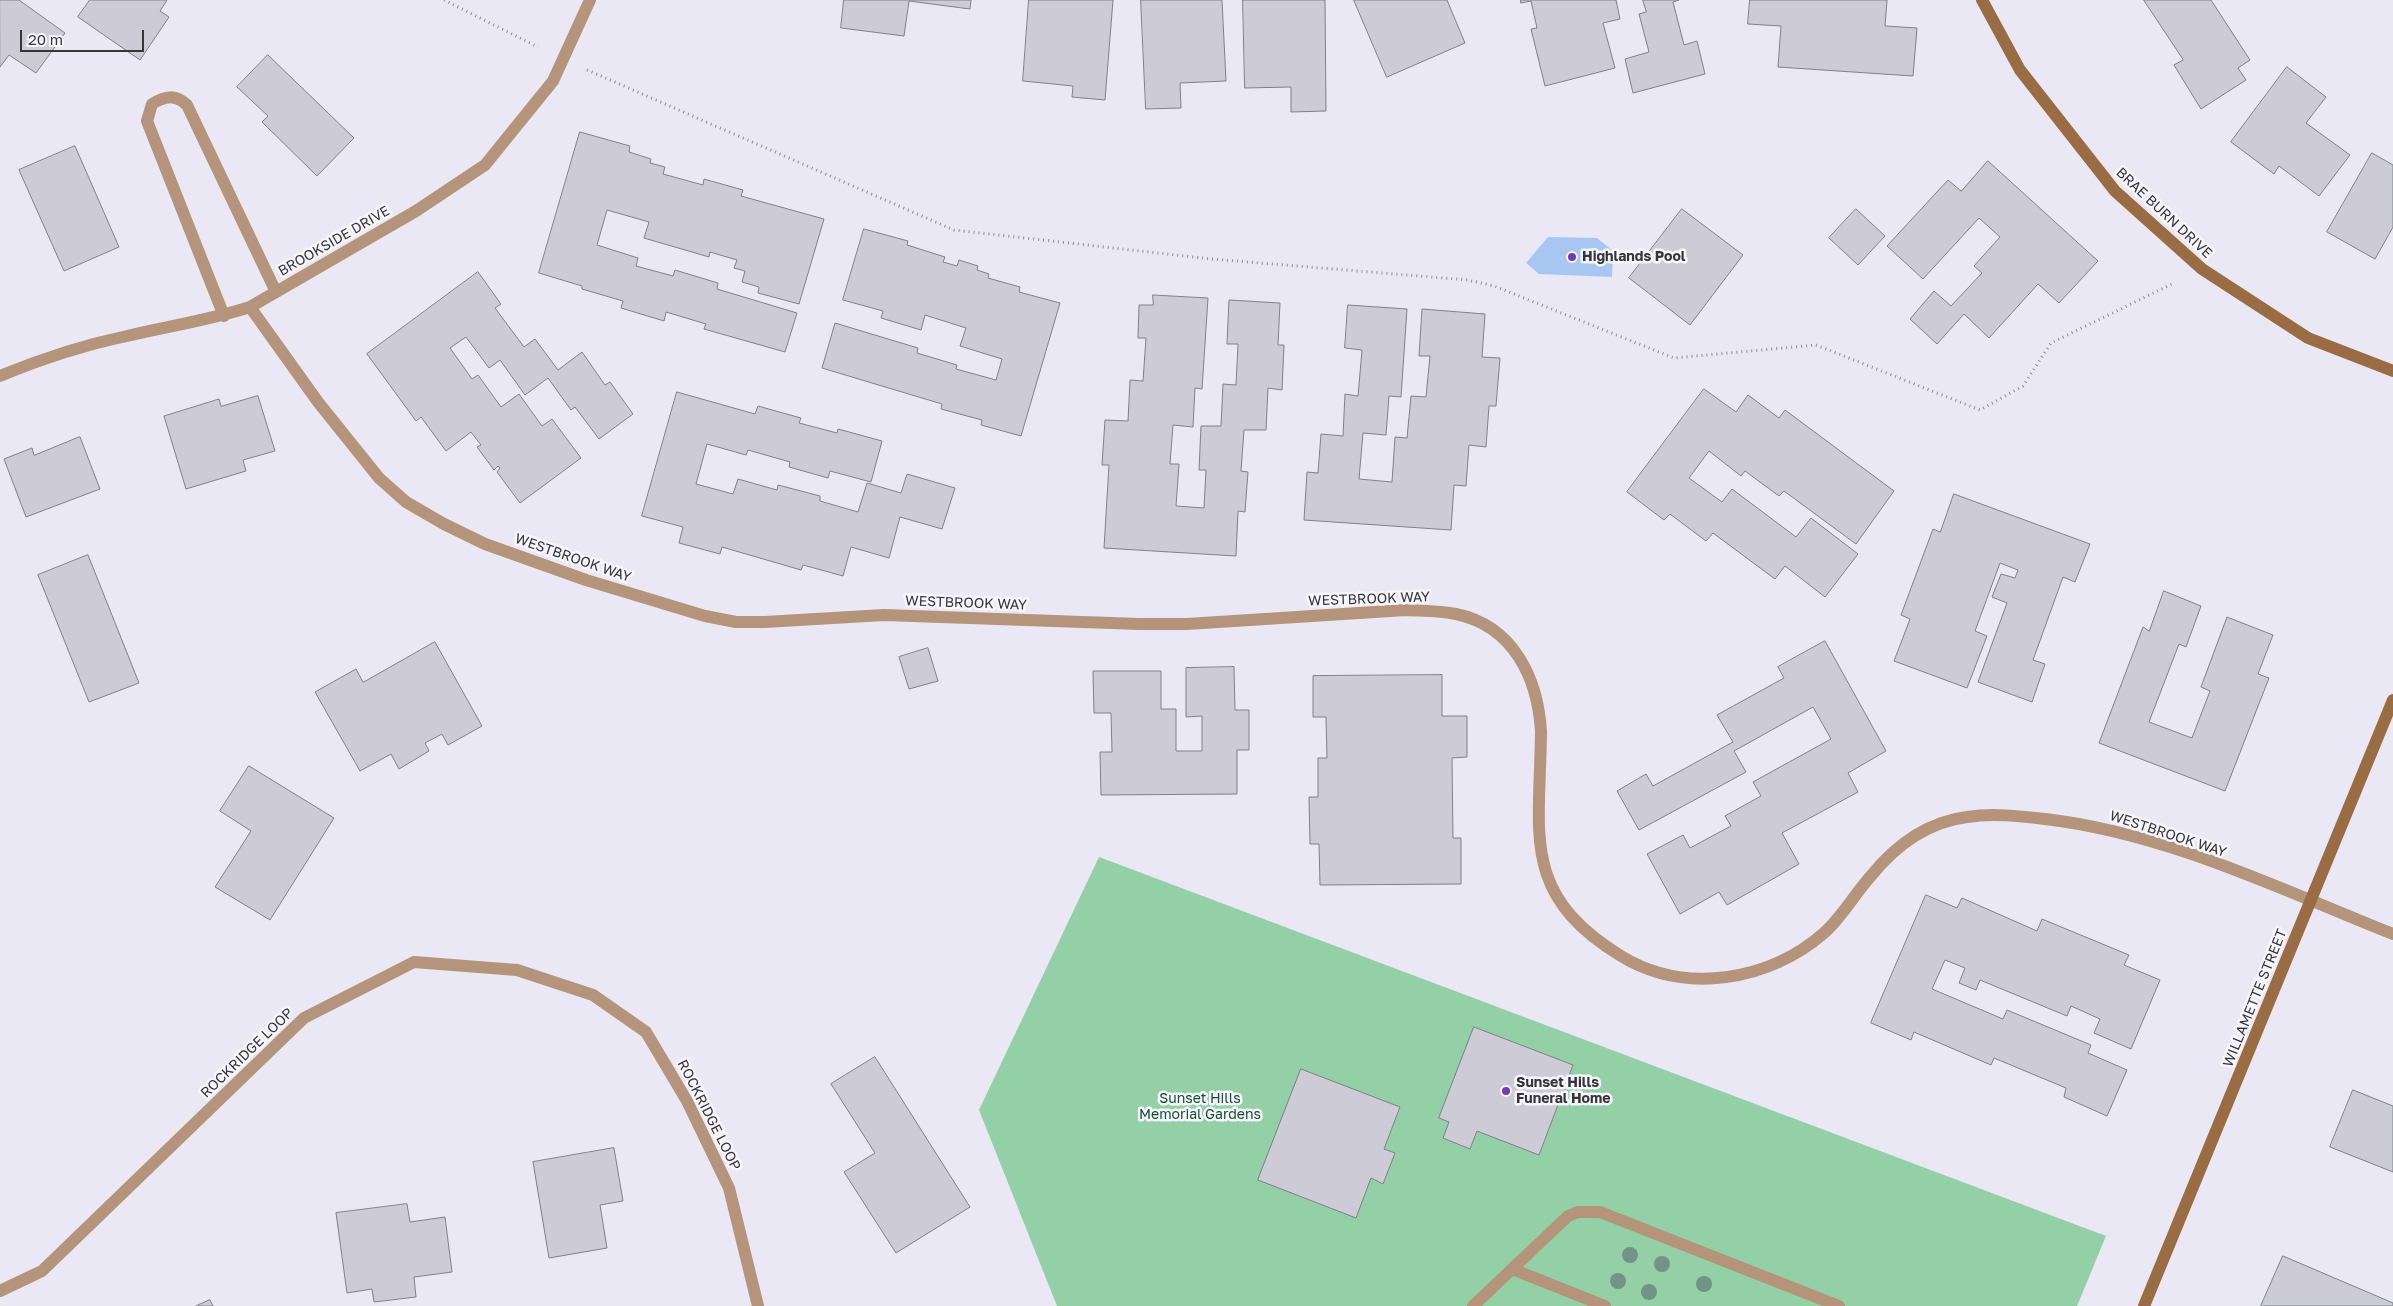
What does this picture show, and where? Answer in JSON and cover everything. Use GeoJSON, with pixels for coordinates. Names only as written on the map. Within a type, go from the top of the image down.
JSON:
{"type":"FeatureCollection","features":[{"type":"Feature","properties":{"kind":"main road","name":"BRAE BURN DRIVE"},"geometry":{"type":"LineString","coordinates":[[1982,0],[2020,70],[2115,191],[2202,269],[2308,338],[2393,371]]}},
{"type":"Feature","properties":{"kind":"main road","name":"WILLAMETTE STREET"},"geometry":{"type":"LineString","coordinates":[[2144,1306],[2393,700]]}},
{"type":"Feature","properties":{"kind":"street","name":"BROOKSIDE DRIVE"},"geometry":{"type":"LineString","coordinates":[[0,376],[44,358],[71,350],[126,336],[224,316],[250,307],[416,211],[485,165],[553,81],[590,0]]}},
{"type":"Feature","properties":{"kind":"street"},"geometry":{"type":"LineString","coordinates":[[224,316],[147,121],[152,104],[159,99],[172,97],[180,99],[187,105],[276,292]]}},
{"type":"Feature","properties":{"kind":"street","name":"WESTBROOK WAY"},"geometry":{"type":"LineString","coordinates":[[250,307],[324,410],[379,478],[406,502],[444,524],[485,544],[586,580],[705,616],[736,622],[884,615],[1187,624],[1406,610],[1457,614],[1477,621],[1505,639],[1521,659],[1535,688],[1541,732],[1540,853],[1546,877],[1560,903],[1581,928],[1633,963],[1664,974],[1700,980],[1729,977],[1761,969],[1791,954],[1823,933],[1896,849],[1917,833],[1942,822],[1968,816],[2026,817],[2070,821],[2126,833],[2186,852],[2393,934]]}},
{"type":"Feature","properties":{"kind":"street","name":"ROCKRIDGE LOOP"},"geometry":{"type":"LineString","coordinates":[[0,1291],[42,1271],[304,1018],[414,962],[518,970],[593,995],[646,1032],[687,1101],[729,1188],[758,1306]]}},
{"type":"Feature","properties":{"kind":"street"},"geometry":{"type":"LineString","coordinates":[[1473,1306],[1568,1216],[1590,1210],[1600,1212],[1839,1306]]}},
{"type":"Feature","properties":{"kind":"street"},"geometry":{"type":"LineString","coordinates":[[1512,1269],[1605,1306]]}},
{"type":"Feature","properties":{"kind":"path"},"geometry":{"type":"LineString","coordinates":[[444,0],[563,60],[954,230],[1211,259],[1468,280],[1494,286],[1674,358],[1816,345],[1980,410],[2023,386],[2051,343],[2202,269]]}},
{"type":"Feature","properties":{"kind":"green space","name":"Sunset Hills Memorial Gardens"},"geometry":{"type":"Polygon","coordinates":[[[1099,857],[2106,1236],[2077,1306],[1057,1306],[979,1110],[1099,857]]]}},
{"type":"Feature","properties":{"kind":"water","name":"Highlands Pool"},"geometry":{"type":"Polygon","coordinates":[[[1548,237],[1597,238],[1613,251],[1612,277],[1539,274],[1526,263],[1548,237]]]}},
{"type":"Feature","properties":{"kind":"building"},"geometry":{"type":"Polygon","coordinates":[[[0,0],[19,0],[65,33],[36,73],[9,55],[0,67],[0,0]]]}},
{"type":"Feature","properties":{"kind":"building"},"geometry":{"type":"Polygon","coordinates":[[[90,0],[167,0],[160,11],[169,17],[140,60],[78,17],[90,0]]]}},
{"type":"Feature","properties":{"kind":"building"},"geometry":{"type":"Polygon","coordinates":[[[844,0],[971,0],[970,9],[909,1],[904,36],[841,28],[844,0]]]}},
{"type":"Feature","properties":{"kind":"building"},"geometry":{"type":"Polygon","coordinates":[[[1029,0],[1113,0],[1105,100],[1072,97],[1073,86],[1023,81],[1029,0]]]}},
{"type":"Feature","properties":{"kind":"building"},"geometry":{"type":"Polygon","coordinates":[[[1141,0],[1222,0],[1226,81],[1180,83],[1181,108],[1146,109],[1141,0]]]}},
{"type":"Feature","properties":{"kind":"building"},"geometry":{"type":"Polygon","coordinates":[[[1243,0],[1325,0],[1326,111],[1291,112],[1291,87],[1245,88],[1243,0]]]}},
{"type":"Feature","properties":{"kind":"building"},"geometry":{"type":"Polygon","coordinates":[[[1354,0],[1447,0],[1465,43],[1387,77],[1354,0]]]}},
{"type":"Feature","properties":{"kind":"building"},"geometry":{"type":"Polygon","coordinates":[[[1521,0],[1616,0],[1620,19],[1603,23],[1615,68],[1545,86],[1531,29],[1537,28],[1531,1],[1521,3],[1521,0]]]}},
{"type":"Feature","properties":{"kind":"building"},"geometry":{"type":"Polygon","coordinates":[[[1643,0],[1679,0],[1673,2],[1684,45],[1697,41],[1705,74],[1633,93],[1625,59],[1649,52],[1639,14],[1646,12],[1643,0]]]}},
{"type":"Feature","properties":{"kind":"building"},"geometry":{"type":"Polygon","coordinates":[[[1750,0],[1887,0],[1885,26],[1917,28],[1913,76],[1778,67],[1781,26],[1748,24],[1750,0]]]}},
{"type":"Feature","properties":{"kind":"building"},"geometry":{"type":"Polygon","coordinates":[[[2144,0],[2211,0],[2250,60],[2238,68],[2246,80],[2201,109],[2174,65],[2183,60],[2144,0]]]}},
{"type":"Feature","properties":{"kind":"building"},"geometry":{"type":"Polygon","coordinates":[[[268,55],[354,138],[317,176],[262,122],[268,116],[237,87],[268,55]]]}},
{"type":"Feature","properties":{"kind":"building"},"geometry":{"type":"Polygon","coordinates":[[[2287,67],[2326,97],[2306,123],[2350,155],[2319,196],[2279,166],[2274,174],[2231,142],[2287,67]]]}},
{"type":"Feature","properties":{"kind":"building"},"geometry":{"type":"Polygon","coordinates":[[[580,132],[630,146],[629,152],[651,159],[650,163],[665,167],[663,174],[703,185],[704,179],[743,190],[741,196],[824,219],[799,304],[758,293],[759,287],[742,282],[745,271],[734,268],[737,260],[710,252],[709,257],[644,238],[649,222],[607,210],[597,245],[638,258],[636,266],[673,276],[675,270],[718,283],[717,289],[797,313],[785,352],[704,329],[706,324],[666,312],[664,321],[621,308],[623,301],[582,289],[582,286],[539,273],[580,132]]]}},
{"type":"Feature","properties":{"kind":"building"},"geometry":{"type":"Polygon","coordinates":[[[75,146],[119,247],[64,271],[19,170],[75,146]]]}},
{"type":"Feature","properties":{"kind":"building"},"geometry":{"type":"Polygon","coordinates":[[[2372,153],[2393,165],[2393,227],[2375,259],[2327,232],[2372,153]]]}},
{"type":"Feature","properties":{"kind":"building"},"geometry":{"type":"Polygon","coordinates":[[[1988,161],[2098,261],[2059,303],[2038,284],[1989,338],[1964,314],[1937,344],[1910,319],[1934,291],[1951,306],[1982,273],[1974,266],[2000,237],[1979,218],[1923,279],[1887,246],[1948,180],[1961,191],[1988,161]]]}},
{"type":"Feature","properties":{"kind":"building"},"geometry":{"type":"Polygon","coordinates":[[[1682,209],[1743,255],[1690,325],[1629,278],[1682,209]]]}},
{"type":"Feature","properties":{"kind":"building"},"geometry":{"type":"Polygon","coordinates":[[[1856,209],[1885,236],[1858,265],[1829,238],[1856,209]]]}},
{"type":"Feature","properties":{"kind":"building"},"geometry":{"type":"Polygon","coordinates":[[[864,229],[908,241],[907,245],[945,257],[943,262],[957,266],[959,260],[978,266],[977,270],[989,274],[988,278],[1020,287],[1019,292],[1060,303],[1021,436],[981,425],[982,420],[941,409],[942,404],[822,368],[835,323],[918,348],[917,353],[957,365],[956,369],[996,380],[1002,359],[960,346],[966,328],[925,315],[921,330],[881,318],[883,311],[843,300],[864,229]]]}},
{"type":"Feature","properties":{"kind":"building"},"geometry":{"type":"Polygon","coordinates":[[[478,272],[501,304],[495,308],[524,347],[535,339],[558,370],[582,352],[605,385],[610,382],[633,414],[599,439],[575,407],[571,410],[548,378],[525,395],[500,360],[489,368],[466,337],[450,348],[472,379],[478,375],[501,407],[519,394],[542,426],[552,419],[581,458],[520,503],[497,472],[500,468],[498,466],[494,470],[477,447],[481,445],[471,432],[446,451],[421,417],[416,421],[367,354],[478,272]]]}},
{"type":"Feature","properties":{"kind":"building"},"geometry":{"type":"Polygon","coordinates":[[[1153,295],[1208,298],[1202,389],[1195,388],[1193,427],[1173,425],[1170,464],[1179,464],[1176,506],[1204,508],[1206,470],[1199,470],[1201,426],[1221,426],[1223,384],[1236,385],[1238,344],[1227,344],[1229,300],[1280,303],[1278,345],[1284,345],[1282,390],[1268,388],[1266,430],[1244,430],[1241,471],[1248,472],[1245,512],[1238,511],[1236,556],[1104,548],[1109,465],[1102,465],[1105,420],[1128,421],[1130,380],[1143,381],[1146,338],[1138,338],[1139,305],[1153,305],[1153,295]]]}},
{"type":"Feature","properties":{"kind":"building"},"geometry":{"type":"Polygon","coordinates":[[[1348,305],[1407,309],[1401,397],[1389,396],[1386,435],[1363,433],[1359,479],[1392,482],[1395,437],[1407,438],[1411,396],[1426,397],[1430,356],[1419,356],[1422,309],[1485,314],[1482,357],[1500,358],[1496,406],[1489,406],[1486,447],[1469,445],[1466,486],[1454,485],[1451,530],[1304,520],[1307,472],[1318,473],[1321,434],[1343,436],[1345,394],[1358,396],[1362,350],[1345,348],[1348,305]]]}},
{"type":"Feature","properties":{"kind":"building"},"geometry":{"type":"Polygon","coordinates":[[[1704,389],[1736,412],[1748,395],[1779,418],[1785,410],[1894,491],[1856,544],[1784,491],[1779,496],[1745,471],[1741,476],[1709,451],[1689,478],[1722,502],[1732,489],[1796,537],[1811,518],[1858,554],[1825,597],[1785,566],[1775,579],[1713,533],[1706,541],[1670,514],[1664,520],[1627,492],[1704,389]]]}},
{"type":"Feature","properties":{"kind":"building"},"geometry":{"type":"Polygon","coordinates":[[[677,392],[755,414],[758,406],[801,418],[799,423],[837,433],[838,429],[882,441],[871,482],[830,471],[828,478],[789,467],[790,462],[748,450],[746,455],[707,444],[696,484],[733,494],[738,479],[777,490],[778,485],[820,496],[820,501],[858,512],[867,483],[901,493],[907,474],[955,488],[942,529],[900,517],[889,558],[851,547],[843,576],[803,565],[801,570],[722,547],[720,554],[679,543],[683,527],[642,516],[677,392]]]}},
{"type":"Feature","properties":{"kind":"building"},"geometry":{"type":"Polygon","coordinates":[[[258,396],[275,451],[243,460],[246,471],[186,489],[164,416],[219,399],[221,406],[258,396]]]}},
{"type":"Feature","properties":{"kind":"building"},"geometry":{"type":"Polygon","coordinates":[[[80,437],[100,489],[26,517],[4,459],[32,448],[34,455],[80,437]]]}},
{"type":"Feature","properties":{"kind":"building"},"geometry":{"type":"Polygon","coordinates":[[[1954,494],[2090,544],[2075,582],[2063,577],[2033,660],[2045,664],[2032,702],[1978,682],[2007,603],[1992,597],[2001,574],[2015,578],[2018,570],[2000,563],[1975,631],[1987,636],[1967,688],[1894,661],[1910,619],[1901,615],[1933,529],[1940,532],[1954,494]]]}},
{"type":"Feature","properties":{"kind":"building"},"geometry":{"type":"Polygon","coordinates":[[[88,555],[139,683],[89,702],[38,575],[88,555]]]}},
{"type":"Feature","properties":{"kind":"building"},"geometry":{"type":"Polygon","coordinates":[[[2164,591],[2201,606],[2186,647],[2179,644],[2149,722],[2192,738],[2210,691],[2201,687],[2227,617],[2273,635],[2258,674],[2269,678],[2225,791],[2099,743],[2143,627],[2149,631],[2164,591]]]}},
{"type":"Feature","properties":{"kind":"building"},"geometry":{"type":"Polygon","coordinates":[[[1825,641],[1886,751],[1848,773],[1858,792],[1782,833],[1799,864],[1727,905],[1719,892],[1680,914],[1647,854],[1683,835],[1690,848],[1731,826],[1725,816],[1761,796],[1753,782],[1831,739],[1813,707],[1734,751],[1746,772],[1639,830],[1617,791],[1646,774],[1653,786],[1733,742],[1717,715],[1784,678],[1778,667],[1825,641]]]}},
{"type":"Feature","properties":{"kind":"building"},"geometry":{"type":"Polygon","coordinates":[[[435,642],[482,726],[448,745],[442,734],[425,743],[429,751],[399,769],[391,754],[360,771],[315,692],[356,669],[363,682],[435,642]]]}},
{"type":"Feature","properties":{"kind":"building"},"geometry":{"type":"Polygon","coordinates":[[[928,648],[938,681],[909,689],[899,657],[928,648]]]}},
{"type":"Feature","properties":{"kind":"building"},"geometry":{"type":"Polygon","coordinates":[[[1234,667],[1235,710],[1249,710],[1249,750],[1237,750],[1237,794],[1101,795],[1100,752],[1112,752],[1111,713],[1094,713],[1093,671],[1161,671],[1161,709],[1176,709],[1176,751],[1202,751],[1202,716],[1186,717],[1186,668],[1234,667]]]}},
{"type":"Feature","properties":{"kind":"building"},"geometry":{"type":"Polygon","coordinates":[[[1442,675],[1442,716],[1467,716],[1467,757],[1452,758],[1453,838],[1461,838],[1461,884],[1320,885],[1319,844],[1310,844],[1309,797],[1318,797],[1318,758],[1327,758],[1326,717],[1313,717],[1313,676],[1442,675]]]}},
{"type":"Feature","properties":{"kind":"building"},"geometry":{"type":"Polygon","coordinates":[[[249,766],[334,818],[270,920],[215,887],[251,831],[220,811],[249,766]]]}},
{"type":"Feature","properties":{"kind":"building"},"geometry":{"type":"Polygon","coordinates":[[[1926,895],[1957,908],[1962,898],[2037,931],[2042,919],[2129,955],[2124,965],[2160,980],[2131,1049],[2094,1033],[2100,1019],[2071,1006],[2067,1016],[1980,980],[1976,990],[1959,983],[1965,968],[1945,960],[1932,989],[2003,1019],[2007,1010],[2091,1045],[2088,1053],[2127,1070],[2107,1116],[2064,1097],[2066,1088],[1994,1058],[1991,1065],[1914,1032],[1911,1040],[1871,1023],[1926,895]]]}},
{"type":"Feature","properties":{"kind":"building","name":"Sunset Hills Funeral Home"},"geometry":{"type":"Polygon","coordinates":[[[1474,1027],[1573,1065],[1539,1155],[1477,1131],[1470,1149],[1443,1138],[1449,1122],[1439,1118],[1474,1027]]]}},
{"type":"Feature","properties":{"kind":"building"},"geometry":{"type":"Polygon","coordinates":[[[875,1057],[970,1207],[896,1253],[844,1172],[875,1153],[831,1084],[875,1057]]]}},
{"type":"Feature","properties":{"kind":"building"},"geometry":{"type":"Polygon","coordinates":[[[1301,1069],[1400,1107],[1384,1149],[1395,1153],[1383,1184],[1371,1178],[1356,1218],[1258,1180],[1301,1069]]]}},
{"type":"Feature","properties":{"kind":"building"},"geometry":{"type":"Polygon","coordinates":[[[2353,1090],[2393,1106],[2393,1172],[2330,1147],[2353,1090]]]}},
{"type":"Feature","properties":{"kind":"building"},"geometry":{"type":"Polygon","coordinates":[[[614,1148],[623,1201],[600,1205],[607,1248],[549,1258],[533,1162],[614,1148]]]}},
{"type":"Feature","properties":{"kind":"building"},"geometry":{"type":"Polygon","coordinates":[[[407,1204],[410,1222],[445,1217],[452,1272],[414,1277],[416,1297],[374,1302],[372,1289],[347,1293],[336,1213],[407,1204]]]}},
{"type":"Feature","properties":{"kind":"building"},"geometry":{"type":"Polygon","coordinates":[[[2283,1256],[2393,1303],[2393,1306],[2261,1306],[2283,1256]]]}},
{"type":"Feature","properties":{"kind":"building"},"geometry":{"type":"Polygon","coordinates":[[[210,1300],[213,1306],[196,1306],[210,1300]]]}},
{"type":"Feature","properties":{"kind":"place","name":"Highlands Pool"},"geometry":{"type":"Point","coordinates":[1572,257]}},
{"type":"Feature","properties":{"kind":"place","name":"Sunset Hills Funeral Home"},"geometry":{"type":"Point","coordinates":[1506,1091]}}]}
